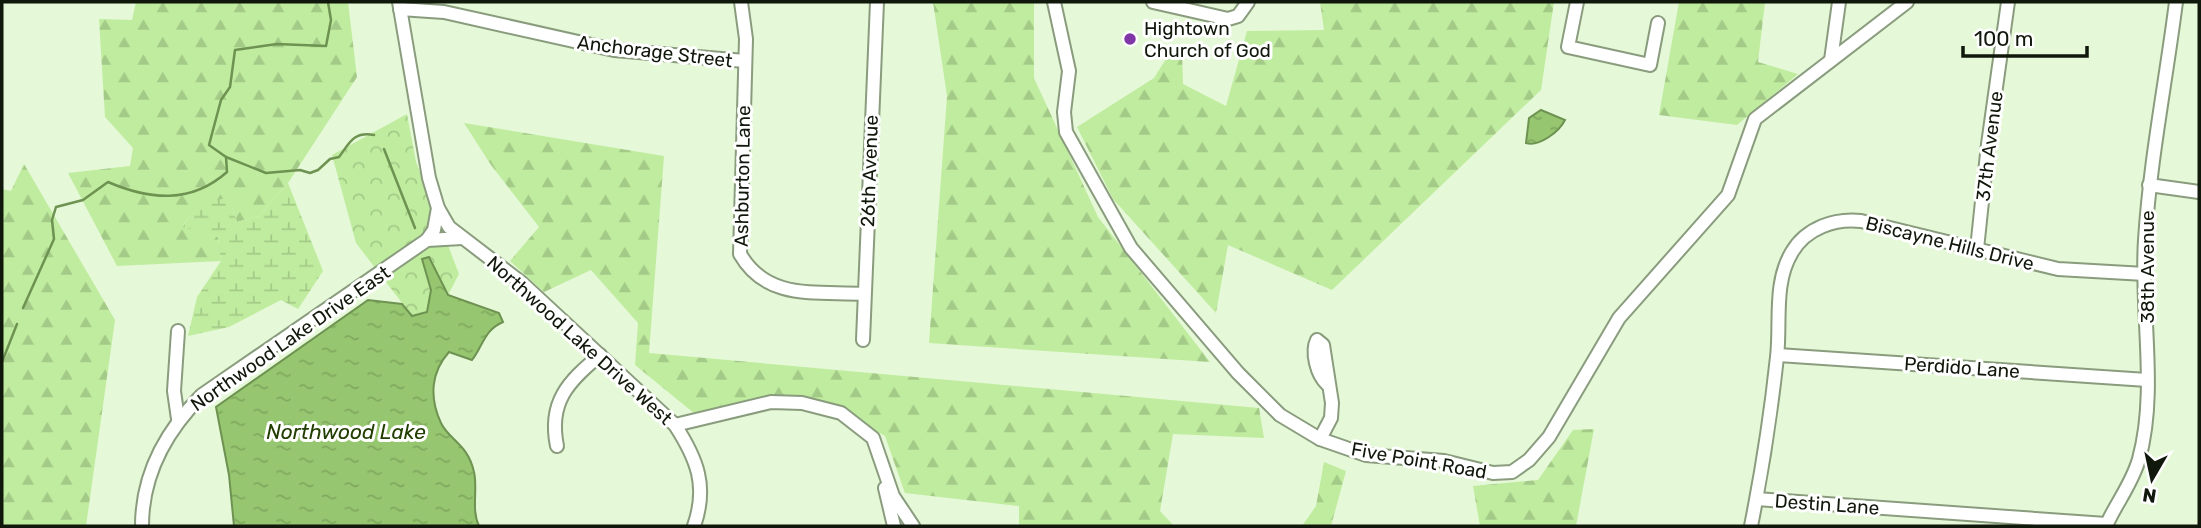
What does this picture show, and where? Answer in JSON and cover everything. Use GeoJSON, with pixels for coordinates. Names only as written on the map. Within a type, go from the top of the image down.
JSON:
{"type":"FeatureCollection","features":[{"type":"Feature","properties":{"kind":"street","name":"Ashburton Lane"},"geometry":{"type":"LineString","coordinates":[[741,2],[746,20],[740,254],[750,272],[776,287],[864,294]]}},
{"type":"Feature","properties":{"kind":"street","name":"26th Avenue"},"geometry":{"type":"LineString","coordinates":[[863,340],[877,2]]}},
{"type":"Feature","properties":{"kind":"street","name":"Five Point Road"},"geometry":{"type":"LineString","coordinates":[[1054,2],[1069,71],[1064,112],[1066,132],[1120,231],[1238,373],[1280,415],[1320,439],[1366,455],[1444,461],[1493,473],[1512,472],[1521,467],[1549,437],[1619,318],[1703,227],[1728,195],[1755,120],[1907,2]]}},
{"type":"Feature","properties":{"kind":"street"},"geometry":{"type":"LineString","coordinates":[[1153,2],[1219,18],[1238,16],[1248,2]]}},
{"type":"Feature","properties":{"kind":"street"},"geometry":{"type":"LineString","coordinates":[[1577,2],[1568,47],[1650,65],[1658,23]]}},
{"type":"Feature","properties":{"kind":"street"},"geometry":{"type":"LineString","coordinates":[[1831,60],[1839,2]]}},
{"type":"Feature","properties":{"kind":"street","name":"37th Avenue"},"geometry":{"type":"LineString","coordinates":[[1977,249],[1987,144],[2008,2]]}},
{"type":"Feature","properties":{"kind":"street","name":"38th Avenue"},"geometry":{"type":"LineString","coordinates":[[2106,525],[2132,478],[2139,458],[2147,380],[2145,274],[2149,185],[2176,2]]}},
{"type":"Feature","properties":{"kind":"street","name":"Anchorage Street"},"geometry":{"type":"LineString","coordinates":[[400,5],[444,12],[614,50],[745,61]]}},
{"type":"Feature","properties":{"kind":"street","name":"Northwood Lake Drive West"},"geometry":{"type":"LineString","coordinates":[[400,5],[419,126],[438,208],[449,227],[461,238],[522,283],[676,425],[692,452],[701,480],[701,500],[694,526]]}},
{"type":"Feature","properties":{"kind":"street"},"geometry":{"type":"LineString","coordinates":[[2149,185],[2199,192]]}},
{"type":"Feature","properties":{"kind":"street"},"geometry":{"type":"LineString","coordinates":[[427,240],[434,230],[438,208]]}},
{"type":"Feature","properties":{"kind":"street","name":"Biscayne Hills Drive"},"geometry":{"type":"LineString","coordinates":[[1751,526],[1777,355],[1779,302],[1784,272],[1792,252],[1804,237],[1821,226],[1841,220],[1861,220],[2058,269],[2145,274]]}},
{"type":"Feature","properties":{"kind":"street","name":"Northwood Lake Drive East"},"geometry":{"type":"LineString","coordinates":[[142,526],[150,477],[178,419],[202,395],[449,227]]}},
{"type":"Feature","properties":{"kind":"street"},"geometry":{"type":"LineString","coordinates":[[427,240],[461,238]]}},
{"type":"Feature","properties":{"kind":"street"},"geometry":{"type":"LineString","coordinates":[[178,331],[174,391],[178,419]]}},
{"type":"Feature","properties":{"kind":"street"},"geometry":{"type":"LineString","coordinates":[[1317,337],[1323,345],[1322,362],[1329,374],[1327,384],[1332,403],[1331,418],[1320,439]]}},
{"type":"Feature","properties":{"kind":"street"},"geometry":{"type":"LineString","coordinates":[[557,446],[553,428],[555,409],[570,384],[600,355]]}},
{"type":"Feature","properties":{"kind":"street","name":"Perdido Lane"},"geometry":{"type":"LineString","coordinates":[[1777,355],[2147,380]]}},
{"type":"Feature","properties":{"kind":"street"},"geometry":{"type":"LineString","coordinates":[[676,425],[771,402],[821,407],[841,413],[873,438],[893,496],[913,526]]}},
{"type":"Feature","properties":{"kind":"street"},"geometry":{"type":"LineString","coordinates":[[886,477],[886,497],[894,526]]}},
{"type":"Feature","properties":{"kind":"street","name":"Destin Lane"},"geometry":{"type":"LineString","coordinates":[[1757,499],[2106,525]]}},
{"type":"Feature","properties":{"kind":"green space"},"geometry":{"type":"Polygon","coordinates":[[[136,2],[348,2],[357,77],[288,183],[259,216],[237,222],[229,198],[203,207],[183,226],[218,237],[221,261],[117,266],[68,173],[130,166],[133,148],[105,117],[99,19],[132,20],[136,2]]]}},
{"type":"Feature","properties":{"kind":"green space"},"geometry":{"type":"Polygon","coordinates":[[[933,2],[1034,2],[1034,78],[1098,217],[1210,362],[929,343],[947,96],[933,2]]]}},
{"type":"Feature","properties":{"kind":"green space"},"geometry":{"type":"Polygon","coordinates":[[[1320,2],[1554,2],[1541,90],[1332,290],[1228,245],[1216,313],[1113,199],[1077,127],[1154,78],[1173,48],[1182,51],[1183,84],[1226,106],[1247,31],[1324,30],[1320,2]]]}},
{"type":"Feature","properties":{"kind":"green space"},"geometry":{"type":"Polygon","coordinates":[[[1679,2],[1765,2],[1758,62],[1798,74],[1737,125],[1659,115],[1679,2]]]}},
{"type":"Feature","properties":{"kind":"green space"},"geometry":{"type":"Polygon","coordinates":[[[407,114],[416,162],[459,274],[448,295],[429,257],[431,290],[427,312],[412,316],[356,243],[332,155],[407,114]]]}},
{"type":"Feature","properties":{"kind":"green space"},"geometry":{"type":"Polygon","coordinates":[[[464,123],[664,156],[649,353],[1259,408],[1264,438],[1173,434],[1160,511],[1174,526],[1019,526],[1019,506],[905,493],[885,436],[821,400],[754,398],[695,414],[635,365],[638,323],[591,270],[544,292],[510,261],[539,227],[491,165],[464,123]]]}},
{"type":"Feature","properties":{"kind":"green space"},"geometry":{"type":"Polygon","coordinates":[[[24,164],[115,320],[86,526],[2,526],[2,189],[11,191],[24,164]]]}},
{"type":"Feature","properties":{"kind":"green space"},"geometry":{"type":"Polygon","coordinates":[[[288,183],[323,271],[298,309],[281,300],[229,327],[188,336],[197,297],[221,261],[218,237],[183,227],[187,220],[202,207],[229,197],[237,222],[259,216],[288,183]]]}},
{"type":"Feature","properties":{"kind":"green space"},"geometry":{"type":"Polygon","coordinates":[[[1594,429],[1576,526],[1480,526],[1473,486],[1538,480],[1573,430],[1594,429]]]}},
{"type":"Feature","properties":{"kind":"green space"},"geometry":{"type":"Polygon","coordinates":[[[1324,462],[1346,471],[1331,526],[1302,526],[1316,506],[1324,462]]]}},
{"type":"Feature","properties":{"kind":"water"},"geometry":{"type":"Polygon","coordinates":[[[1541,110],[1565,120],[1548,138],[1537,143],[1526,143],[1529,118],[1541,110]]]}},
{"type":"Feature","properties":{"kind":"water","name":"Northwood Lake"},"geometry":{"type":"Polygon","coordinates":[[[429,257],[448,295],[499,313],[503,322],[492,329],[472,360],[449,352],[435,376],[435,404],[441,423],[471,463],[475,479],[475,513],[479,526],[234,526],[229,475],[216,407],[368,300],[402,304],[412,316],[427,312],[431,290],[422,259],[429,257]]]}},
{"type":"Feature","properties":{"kind":"waterway"},"geometry":{"type":"LineString","coordinates":[[328,2],[331,20],[326,46],[277,44],[235,50],[230,87],[221,100],[209,145],[226,157],[266,173],[300,170],[310,173],[318,170],[330,159],[339,157],[356,137],[374,135]]}},
{"type":"Feature","properties":{"kind":"waterway"},"geometry":{"type":"LineString","coordinates":[[384,149],[415,228]]}},
{"type":"Feature","properties":{"kind":"waterway"},"geometry":{"type":"LineString","coordinates":[[23,308],[54,239],[52,220],[56,207],[83,200],[108,182],[139,193],[155,195],[170,196],[199,190],[227,172],[226,157]]}},
{"type":"Feature","properties":{"kind":"waterway"},"geometry":{"type":"LineString","coordinates":[[2,362],[17,324]]}},
{"type":"Feature","properties":{"kind":"place","name":"Hightown Church of God"},"geometry":{"type":"Point","coordinates":[1130,39]}}]}
